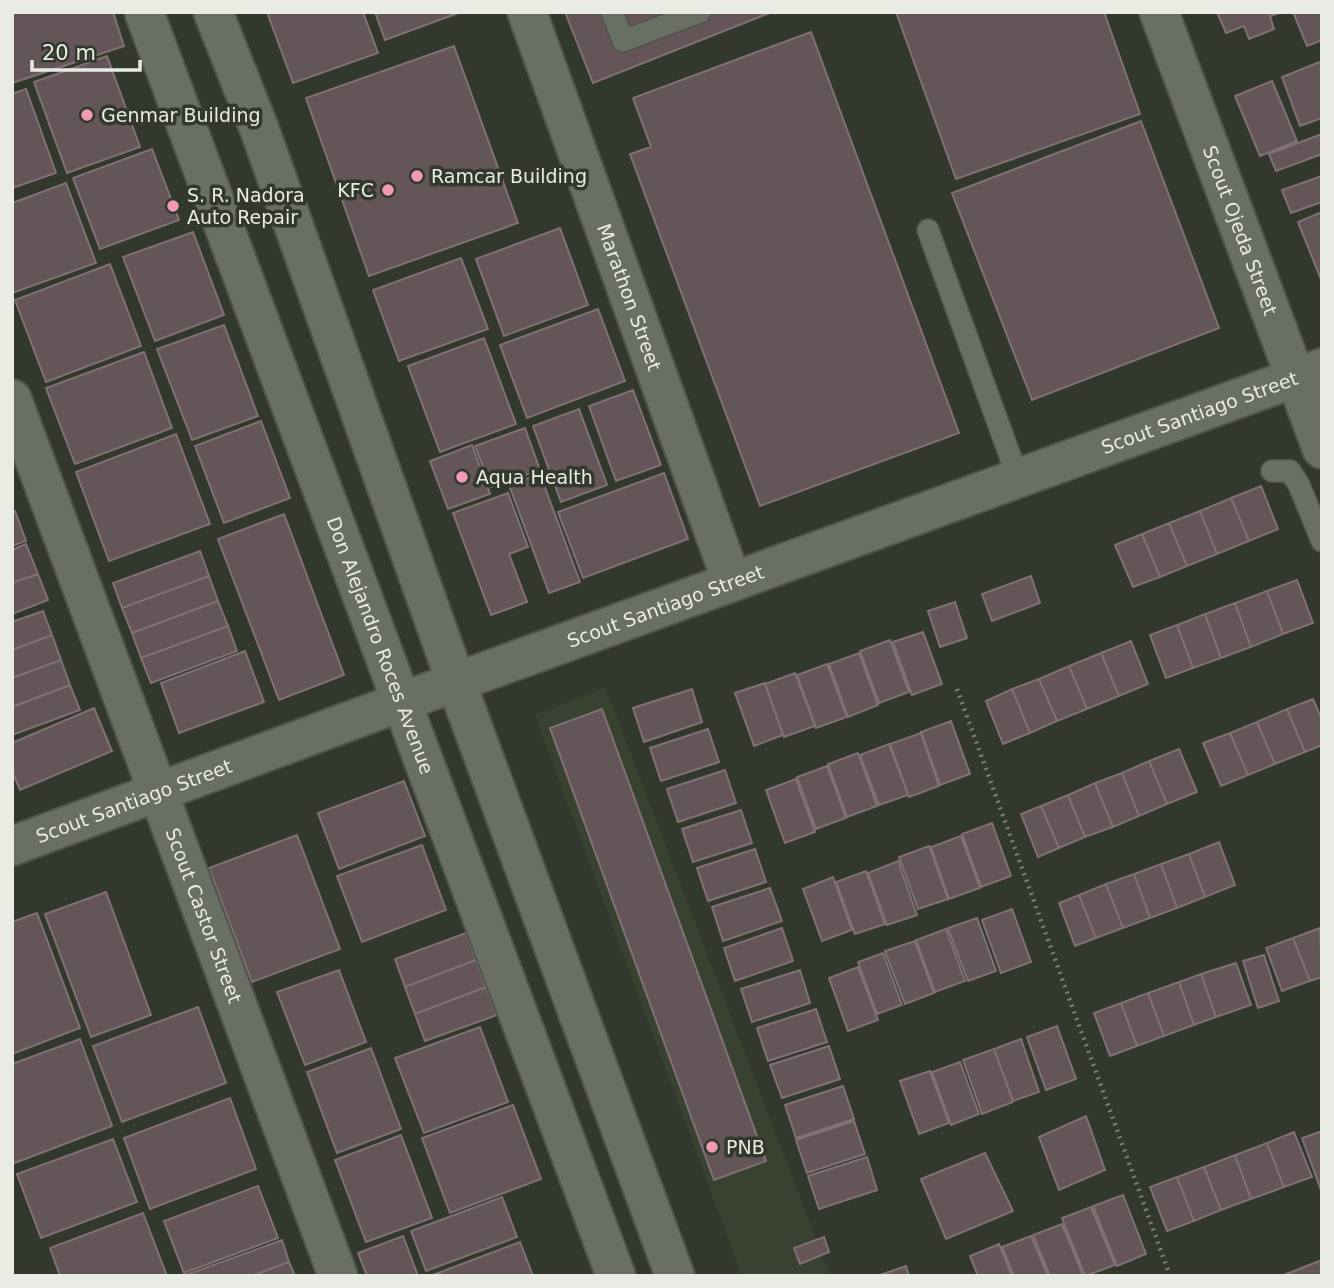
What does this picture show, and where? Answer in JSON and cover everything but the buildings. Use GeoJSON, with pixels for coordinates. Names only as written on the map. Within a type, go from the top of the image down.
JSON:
{"type":"FeatureCollection","features":[{"type":"Feature","properties":{"kind":"street","name":"Don Alejandro Roces Avenue"},"geometry":{"type":"LineString","coordinates":[[144,12],[616,1276]]}},
{"type":"Feature","properties":{"kind":"street"},"geometry":{"type":"LineString","coordinates":[[213,12],[263,141],[456,682],[675,1276]]}},
{"type":"Feature","properties":{"kind":"street","name":"Marathon Street"},"geometry":{"type":"LineString","coordinates":[[527,12],[732,582]]}},
{"type":"Feature","properties":{"kind":"street","name":"Scout Ojeda Street"},"geometry":{"type":"LineString","coordinates":[[1159,12],[1308,372],[1322,449]]}},
{"type":"Feature","properties":{"kind":"street","name":"Scout Santiago Street"},"geometry":{"type":"LineString","coordinates":[[12,846],[1308,372]]}},
{"type":"Feature","properties":{"kind":"street","name":"Scout Castor Street"},"geometry":{"type":"LineString","coordinates":[[12,399],[338,1276]]}},
{"type":"Feature","properties":{"kind":"lane"},"geometry":{"type":"LineString","coordinates":[[612,12],[622,41],[700,12]]}},
{"type":"Feature","properties":{"kind":"lane"},"geometry":{"type":"LineString","coordinates":[[928,230],[1018,478]]}},
{"type":"Feature","properties":{"kind":"lane"},"geometry":{"type":"LineString","coordinates":[[1272,471],[1290,471],[1299,485],[1322,541]]}},
{"type":"Feature","properties":{"kind":"path"},"geometry":{"type":"LineString","coordinates":[[957,690],[1170,1276]]}},
{"type":"Feature","properties":{"kind":"shaded area"},"geometry":{"type":"Polygon","coordinates":[[[605,687],[830,1276],[742,1276],[535,715],[605,687]]]}},
{"type":"Feature","properties":{"kind":"place","name":"Genmar Building"},"geometry":{"type":"Point","coordinates":[87,115]}},
{"type":"Feature","properties":{"kind":"place","name":"Ramcar Building"},"geometry":{"type":"Point","coordinates":[417,176]}},
{"type":"Feature","properties":{"kind":"place","name":"KFC"},"geometry":{"type":"Point","coordinates":[388,190]}},
{"type":"Feature","properties":{"kind":"place","name":"S. R. Nadora Auto Repair"},"geometry":{"type":"Point","coordinates":[173,206]}},
{"type":"Feature","properties":{"kind":"place","name":"Aqua Health"},"geometry":{"type":"Point","coordinates":[462,477]}},
{"type":"Feature","properties":{"kind":"place","name":"PNB"},"geometry":{"type":"Point","coordinates":[712,1147]}}]}
